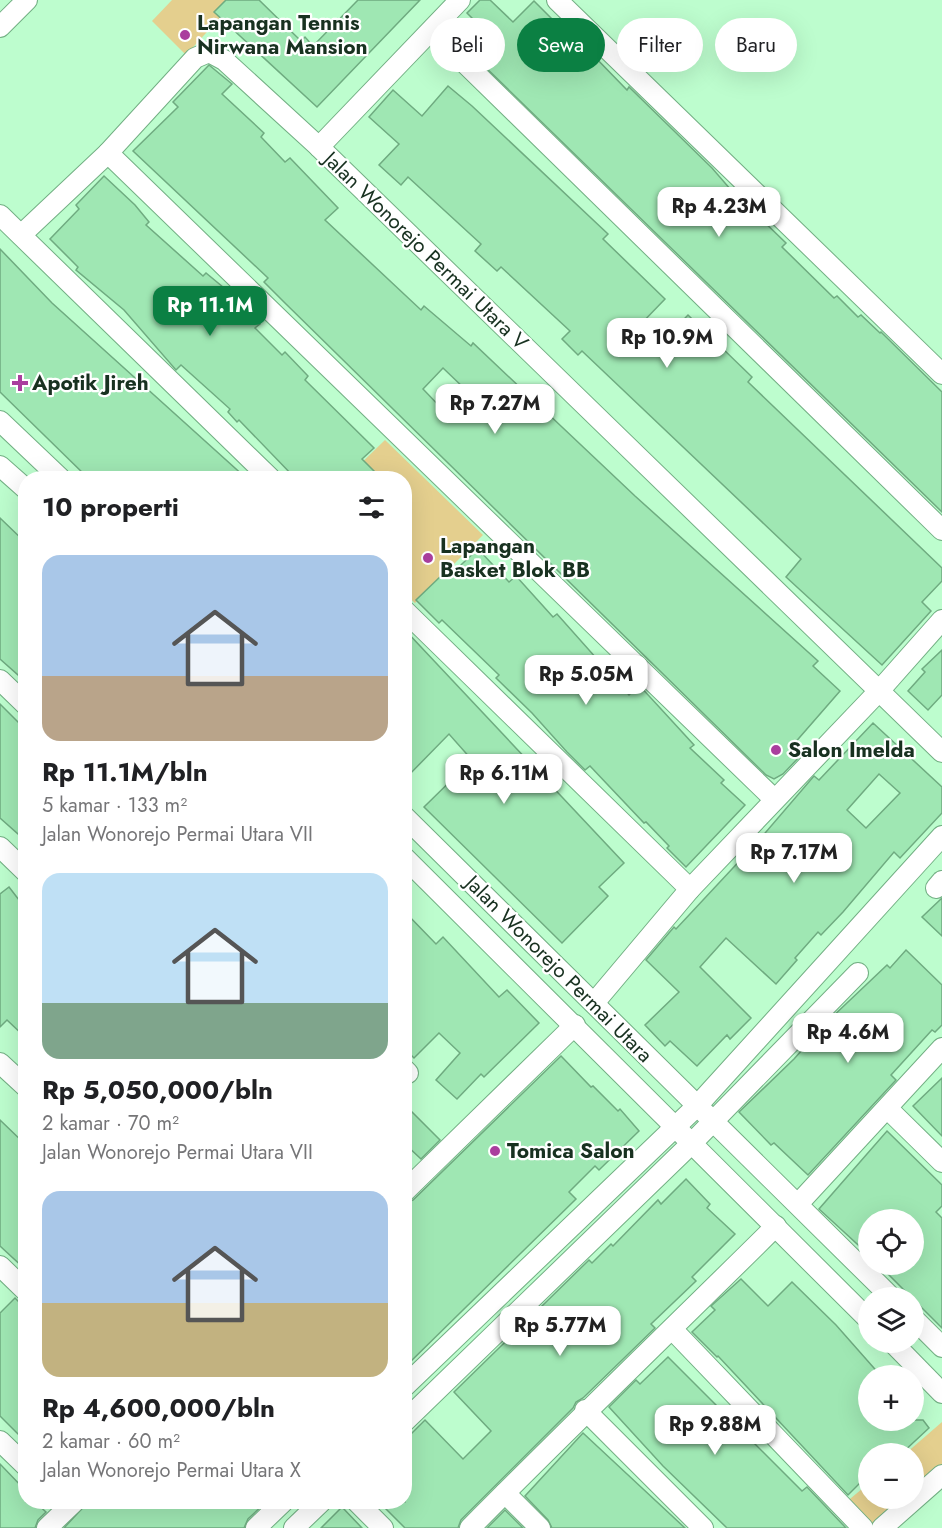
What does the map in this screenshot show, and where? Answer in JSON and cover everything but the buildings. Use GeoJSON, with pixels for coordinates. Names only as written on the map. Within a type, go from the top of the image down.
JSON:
{"type":"FeatureCollection","features":[{"type":"Feature","properties":{"kind":"street"},"geometry":{"type":"LineString","coordinates":[[0,27],[27,0]]}},
{"type":"Feature","properties":{"kind":"street"},"geometry":{"type":"LineString","coordinates":[[444,18],[460,0]]}},
{"type":"Feature","properties":{"kind":"street"},"geometry":{"type":"LineString","coordinates":[[556,0],[942,374]]}},
{"type":"Feature","properties":{"kind":"street"},"geometry":{"type":"LineString","coordinates":[[319,147],[430,33]]}},
{"type":"Feature","properties":{"kind":"street","name":"Jalan Wonorejo Permai Utara V"},"geometry":{"type":"LineString","coordinates":[[21,235],[108,153],[195,58],[209,52],[224,60],[319,147],[942,752]]}},
{"type":"Feature","properties":{"kind":"street"},"geometry":{"type":"LineString","coordinates":[[474,72],[942,530]]}},
{"type":"Feature","properties":{"kind":"street"},"geometry":{"type":"LineString","coordinates":[[108,153],[774,799]]}},
{"type":"Feature","properties":{"kind":"street"},"geometry":{"type":"LineString","coordinates":[[0,215],[263,471]]}},
{"type":"Feature","properties":{"kind":"street"},"geometry":{"type":"LineString","coordinates":[[0,420],[53,471]]}},
{"type":"Feature","properties":{"kind":"street"},"geometry":{"type":"LineString","coordinates":[[0,466],[18,482]]}},
{"type":"Feature","properties":{"kind":"street"},"geometry":{"type":"LineString","coordinates":[[412,618],[690,889]]}},
{"type":"Feature","properties":{"kind":"street"},"geometry":{"type":"LineString","coordinates":[[594,1003],[690,889],[879,691],[942,620]]}},
{"type":"Feature","properties":{"kind":"street"},"geometry":{"type":"LineString","coordinates":[[0,680],[18,697]]}},
{"type":"Feature","properties":{"kind":"street","name":"Jalan Wonorejo Permai Utara"},"geometry":{"type":"LineString","coordinates":[[412,824],[881,1287]]}},
{"type":"Feature","properties":{"kind":"street"},"geometry":{"type":"LineString","coordinates":[[412,1379],[697,1106],[942,836]]}},
{"type":"Feature","properties":{"kind":"street"},"geometry":{"type":"LineString","coordinates":[[0,848],[18,865]]}},
{"type":"Feature","properties":{"kind":"street","name":"Jalan Wonorejo Permai Utara"},"geometry":{"type":"LineString","coordinates":[[412,865],[576,1025],[858,1309]]}},
{"type":"Feature","properties":{"kind":"street"},"geometry":{"type":"LineString","coordinates":[[412,1414],[692,1143],[858,973]]}},
{"type":"Feature","properties":{"kind":"street"},"geometry":{"type":"LineString","coordinates":[[412,1184],[576,1025]]}},
{"type":"Feature","properties":{"kind":"street"},"geometry":{"type":"LineString","coordinates":[[798,1204],[942,1048]]}},
{"type":"Feature","properties":{"kind":"street"},"geometry":{"type":"LineString","coordinates":[[0,1063],[18,1080]]}},
{"type":"Feature","properties":{"kind":"street"},"geometry":{"type":"LineString","coordinates":[[888,1109],[942,1162]]}},
{"type":"Feature","properties":{"kind":"street"},"geometry":{"type":"LineString","coordinates":[[470,1528],[585,1410],[672,1329],[776,1226]]}},
{"type":"Feature","properties":{"kind":"street"},"geometry":{"type":"LineString","coordinates":[[0,1266],[18,1283]]}},
{"type":"Feature","properties":{"kind":"street"},"geometry":{"type":"LineString","coordinates":[[672,1329],[863,1528]]}},
{"type":"Feature","properties":{"kind":"street"},"geometry":{"type":"LineString","coordinates":[[924,1329],[942,1347]]}},
{"type":"Feature","properties":{"kind":"street"},"geometry":{"type":"LineString","coordinates":[[903,1353],[942,1393]]}},
{"type":"Feature","properties":{"kind":"street"},"geometry":{"type":"LineString","coordinates":[[585,1410],[703,1528]]}},
{"type":"Feature","properties":{"kind":"street"},"geometry":{"type":"LineString","coordinates":[[0,1441],[18,1458]]}},
{"type":"Feature","properties":{"kind":"street"},"geometry":{"type":"LineString","coordinates":[[882,1528],[942,1475]]}},
{"type":"Feature","properties":{"kind":"street"},"geometry":{"type":"LineString","coordinates":[[505,1493],[540,1528]]}},
{"type":"Feature","properties":{"kind":"street"},"geometry":{"type":"LineString","coordinates":[[47,1528],[63,1509]]}},
{"type":"Feature","properties":{"kind":"street"},"geometry":{"type":"LineString","coordinates":[[256,1528],[276,1509]]}},
{"type":"Feature","properties":{"kind":"street"},"geometry":{"type":"LineString","coordinates":[[294,1528],[314,1509]]}},
{"type":"Feature","properties":{"kind":"street"},"geometry":{"type":"LineString","coordinates":[[364,1509],[383,1528]]}},
{"type":"Feature","properties":{"kind":"shaded area","name":"Lapangan Tennis Nirwana Mansion"},"geometry":{"type":"Polygon","coordinates":[[[172,0],[236,0],[186,55],[152,21],[172,0]]]}},
{"type":"Feature","properties":{"kind":"shaded area"},"geometry":{"type":"Polygon","coordinates":[[[385,440],[483,535],[415,603],[412,600],[412,471],[353,471],[385,440]]]}},
{"type":"Feature","properties":{"kind":"shaded area"},"geometry":{"type":"Polygon","coordinates":[[[942,1422],[942,1471],[924,1487],[924,1443],[918,1443],[942,1422]]]}},
{"type":"Feature","properties":{"kind":"shaded area"},"geometry":{"type":"Polygon","coordinates":[[[858,1492],[858,1509],[900,1509],[878,1528],[870,1528],[845,1503],[858,1492]]]}},
{"type":"Feature","properties":{"kind":"place","name":"Lapangan Tennis Nirwana Mansion"},"geometry":{"type":"Point","coordinates":[185,35]}},
{"type":"Feature","properties":{"kind":"place","name":"Apotik Jireh"},"geometry":{"type":"Point","coordinates":[20,383]}},
{"type":"Feature","properties":{"kind":"place","name":"Lapangan Basket Blok BB"},"geometry":{"type":"Point","coordinates":[428,558]}},
{"type":"Feature","properties":{"kind":"place","name":"Salon Imelda"},"geometry":{"type":"Point","coordinates":[776,750]}},
{"type":"Feature","properties":{"kind":"place","name":"Tomica Salon"},"geometry":{"type":"Point","coordinates":[495,1151]}}]}
